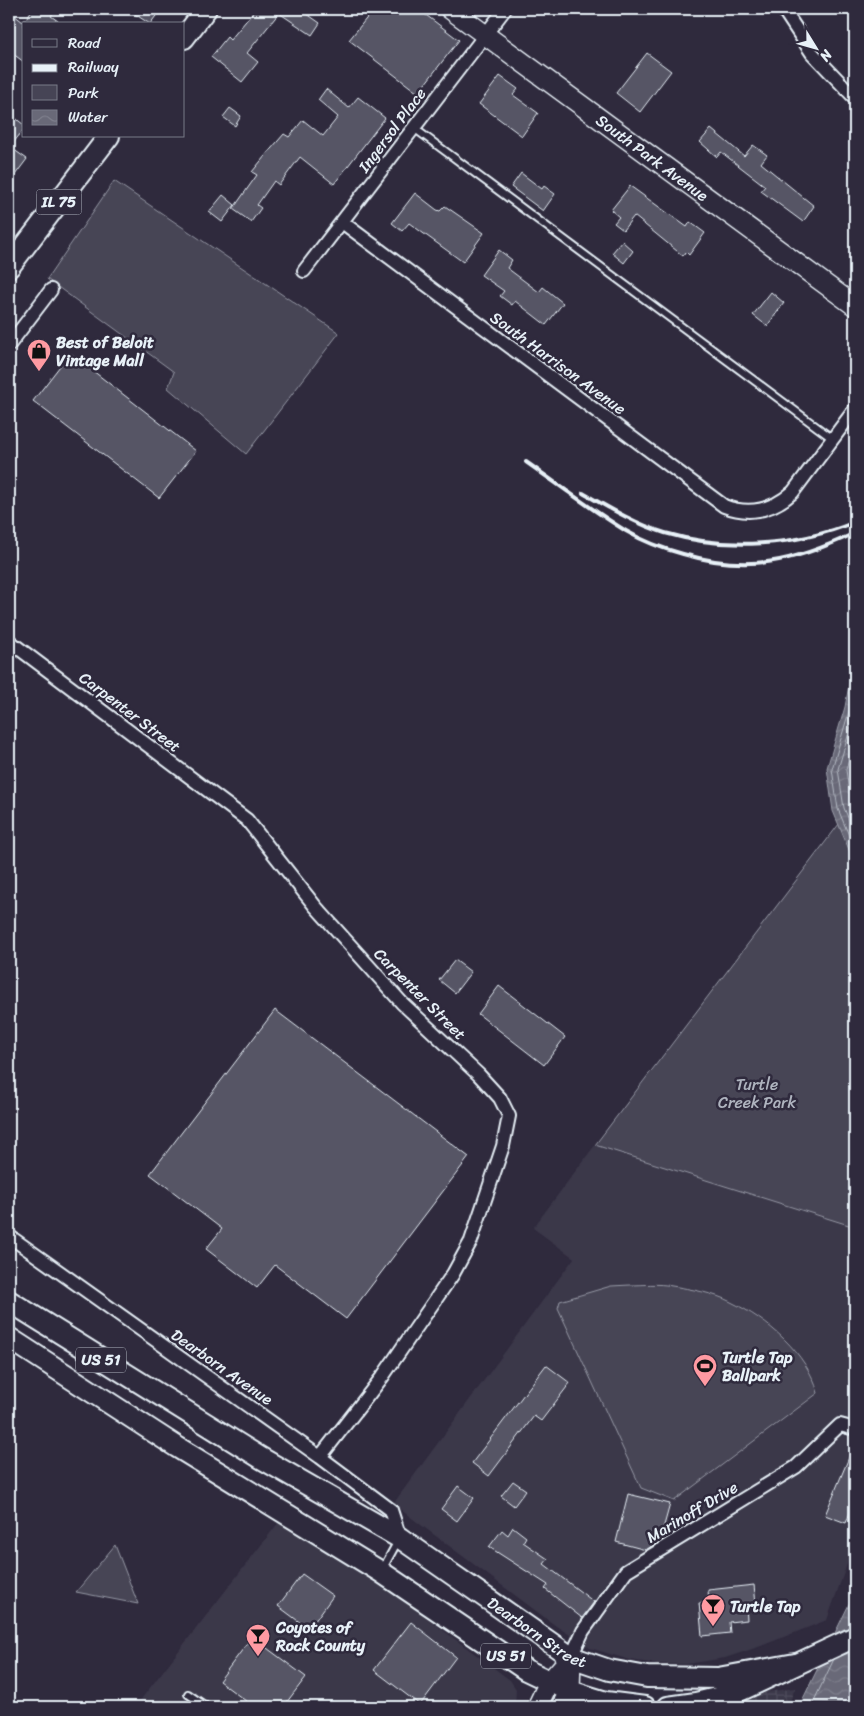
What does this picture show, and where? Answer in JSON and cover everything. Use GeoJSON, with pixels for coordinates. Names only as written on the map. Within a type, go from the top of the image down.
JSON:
{"type":"FeatureCollection","features":[{"type":"Feature","properties":{"kind":"main road"},"geometry":{"type":"LineString","coordinates":[[185,37],[206,9]]}},
{"type":"Feature","properties":{"kind":"main road","name":"IL 75"},"geometry":{"type":"LineString","coordinates":[[9,267],[107,138]]}},
{"type":"Feature","properties":{"kind":"main road","name":"Dearborn Street"},"geometry":{"type":"LineString","coordinates":[[9,1301],[195,1417],[400,1538],[571,1657],[609,1670],[647,1677],[718,1678],[794,1664]]}},
{"type":"Feature","properties":{"kind":"main road","name":"US 51"},"geometry":{"type":"LineString","coordinates":[[9,1338],[177,1447],[381,1572],[526,1670],[549,1682],[565,1699],[645,1707]]}},
{"type":"Feature","properties":{"kind":"main road","name":"US 51"},"geometry":{"type":"LineString","coordinates":[[668,1707],[696,1703],[733,1694],[769,1679],[794,1664],[855,1637]]}},
{"type":"Feature","properties":{"kind":"street","name":"South Park Avenue"},"geometry":{"type":"LineString","coordinates":[[450,9],[855,306]]}},
{"type":"Feature","properties":{"kind":"street","name":"Ingersol Place"},"geometry":{"type":"LineString","coordinates":[[304,271],[505,9]]}},
{"type":"Feature","properties":{"kind":"street"},"geometry":{"type":"LineString","coordinates":[[783,9],[812,53],[855,98]]}},
{"type":"Feature","properties":{"kind":"street","name":"South Harrison Avenue"},"geometry":{"type":"LineString","coordinates":[[342,222],[724,506],[738,512],[761,510],[774,506],[793,492],[833,439]]}},
{"type":"Feature","properties":{"kind":"street"},"geometry":{"type":"LineString","coordinates":[[9,345],[51,290]]}},
{"type":"Feature","properties":{"kind":"street"},"geometry":{"type":"LineString","coordinates":[[833,439],[855,409]]}},
{"type":"Feature","properties":{"kind":"street","name":"Carpenter Street"},"geometry":{"type":"LineString","coordinates":[[9,641],[247,820],[315,906],[402,1003],[479,1075],[500,1098],[509,1116],[503,1146],[471,1241],[453,1274],[383,1376],[320,1457]]}},
{"type":"Feature","properties":{"kind":"street","name":"Dearborn Avenue"},"geometry":{"type":"LineString","coordinates":[[9,1236],[320,1457],[391,1510],[400,1538]]}},
{"type":"Feature","properties":{"kind":"street","name":"Marinoff Drive"},"geometry":{"type":"LineString","coordinates":[[571,1657],[583,1631],[626,1571],[796,1467],[840,1425],[855,1428]]}},
{"type":"Feature","properties":{"kind":"street"},"geometry":{"type":"LineString","coordinates":[[537,1707],[549,1682],[571,1657]]}},
{"type":"Feature","properties":{"kind":"street"},"geometry":{"type":"LineString","coordinates":[[565,1699],[571,1657]]}},
{"type":"Feature","properties":{"kind":"lane"},"geometry":{"type":"LineString","coordinates":[[414,128],[833,439]]}},
{"type":"Feature","properties":{"kind":"lane"},"geometry":{"type":"LineString","coordinates":[[381,1572],[400,1538]]}},
{"type":"Feature","properties":{"kind":"lane"},"geometry":{"type":"LineString","coordinates":[[188,1694],[207,1707]]}},
{"type":"Feature","properties":{"kind":"shaded area"},"geometry":{"type":"Polygon","coordinates":[[[595,1145],[855,1227],[855,1380],[851,1408],[855,1411],[855,1542],[827,1620],[725,1658],[687,1664],[657,1664],[630,1660],[590,1648],[556,1626],[393,1504],[574,1258],[533,1228],[595,1145]]]}},
{"type":"Feature","properties":{"kind":"shaded area"},"geometry":{"type":"Polygon","coordinates":[[[279,1522],[400,1598],[510,1680],[516,1689],[515,1707],[135,1707],[279,1522]]]}},
{"type":"Feature","properties":{"kind":"shaded area"},"geometry":{"type":"Polygon","coordinates":[[[795,1688],[788,1707],[698,1707],[738,1696],[795,1688]]]}},
{"type":"Feature","properties":{"kind":"green space"},"geometry":{"type":"Polygon","coordinates":[[[114,181],[339,333],[246,454],[168,388],[174,372],[47,279],[114,181]]]}},
{"type":"Feature","properties":{"kind":"green space","name":"Turtle Creek Park"},"geometry":{"type":"Polygon","coordinates":[[[855,803],[855,1227],[595,1145],[855,803]]]}},
{"type":"Feature","properties":{"kind":"green space","name":"Turtle Tap Ballpark"},"geometry":{"type":"Polygon","coordinates":[[[661,1285],[694,1290],[724,1299],[745,1309],[772,1328],[795,1351],[813,1378],[818,1393],[674,1501],[641,1488],[558,1308],[560,1301],[611,1286],[661,1285]]]}},
{"type":"Feature","properties":{"kind":"green space"},"geometry":{"type":"Polygon","coordinates":[[[115,1545],[138,1604],[76,1592],[115,1545]]]}},
{"type":"Feature","properties":{"kind":"water"},"geometry":{"type":"Polygon","coordinates":[[[855,653],[855,864],[833,811],[827,768],[845,707],[855,653]]]}},
{"type":"Feature","properties":{"kind":"water"},"geometry":{"type":"Polygon","coordinates":[[[855,1592],[855,1680],[843,1707],[799,1707],[855,1592]]]}},
{"type":"Feature","properties":{"kind":"building"},"geometry":{"type":"Polygon","coordinates":[[[33,9],[56,9],[51,16],[59,22],[23,22],[33,9]]]}},
{"type":"Feature","properties":{"kind":"building"},"geometry":{"type":"Polygon","coordinates":[[[127,9],[161,9],[151,22],[147,22],[127,9]]]}},
{"type":"Feature","properties":{"kind":"building"},"geometry":{"type":"Polygon","coordinates":[[[256,9],[300,9],[320,23],[312,35],[279,13],[247,53],[258,62],[242,82],[211,57],[227,37],[230,40],[256,9]]]}},
{"type":"Feature","properties":{"kind":"building"},"geometry":{"type":"Polygon","coordinates":[[[374,9],[418,9],[459,40],[418,93],[349,40],[374,9]]]}},
{"type":"Feature","properties":{"kind":"building"},"geometry":{"type":"Polygon","coordinates":[[[9,11],[23,22],[22,61],[9,51],[9,11]]]}},
{"type":"Feature","properties":{"kind":"building"},"geometry":{"type":"Polygon","coordinates":[[[647,53],[671,71],[640,112],[616,93],[647,53]]]}},
{"type":"Feature","properties":{"kind":"building"},"geometry":{"type":"Polygon","coordinates":[[[500,76],[518,89],[513,95],[538,113],[522,136],[479,104],[500,76]]]}},
{"type":"Feature","properties":{"kind":"building"},"geometry":{"type":"Polygon","coordinates":[[[326,89],[349,108],[358,97],[385,118],[334,184],[300,157],[279,185],[274,181],[257,205],[261,208],[251,222],[233,209],[257,175],[252,172],[265,156],[284,134],[289,137],[303,120],[323,136],[338,117],[318,100],[326,89]]]}},
{"type":"Feature","properties":{"kind":"building"},"geometry":{"type":"Polygon","coordinates":[[[230,108],[241,116],[235,126],[223,117],[230,108]]]}},
{"type":"Feature","properties":{"kind":"building"},"geometry":{"type":"Polygon","coordinates":[[[9,113],[22,123],[22,132],[10,147],[27,159],[9,183],[9,113]]]}},
{"type":"Feature","properties":{"kind":"building"},"geometry":{"type":"Polygon","coordinates":[[[711,129],[744,156],[753,145],[767,155],[761,163],[814,206],[803,222],[761,191],[765,186],[721,152],[717,157],[700,142],[711,129]]]}},
{"type":"Feature","properties":{"kind":"building"},"geometry":{"type":"Polygon","coordinates":[[[521,173],[542,189],[544,186],[555,194],[543,211],[511,187],[521,173]]]}},
{"type":"Feature","properties":{"kind":"building"},"geometry":{"type":"Polygon","coordinates":[[[630,186],[687,227],[690,222],[705,233],[689,255],[686,252],[683,256],[634,216],[623,230],[614,223],[619,217],[611,210],[630,186]]]}},
{"type":"Feature","properties":{"kind":"building"},"geometry":{"type":"Polygon","coordinates":[[[415,193],[437,210],[440,211],[445,206],[484,233],[463,262],[409,223],[402,231],[392,223],[415,193]]]}},
{"type":"Feature","properties":{"kind":"building"},"geometry":{"type":"Polygon","coordinates":[[[223,195],[235,205],[222,222],[209,212],[223,195]]]}},
{"type":"Feature","properties":{"kind":"building"},"geometry":{"type":"Polygon","coordinates":[[[622,241],[633,251],[624,263],[612,253],[622,241]]]}},
{"type":"Feature","properties":{"kind":"building"},"geometry":{"type":"Polygon","coordinates":[[[499,250],[512,260],[507,268],[539,292],[543,287],[563,303],[546,325],[515,301],[512,305],[500,296],[504,291],[481,275],[499,250]]]}},
{"type":"Feature","properties":{"kind":"building"},"geometry":{"type":"Polygon","coordinates":[[[771,292],[784,303],[767,326],[753,315],[771,292]]]}},
{"type":"Feature","properties":{"kind":"building"},"geometry":{"type":"Polygon","coordinates":[[[70,353],[196,451],[159,498],[33,401],[70,353]]]}},
{"type":"Feature","properties":{"kind":"building"},"geometry":{"type":"Polygon","coordinates":[[[455,960],[471,972],[455,993],[439,980],[455,960]]]}},
{"type":"Feature","properties":{"kind":"building"},"geometry":{"type":"Polygon","coordinates":[[[499,986],[565,1037],[544,1065],[478,1014],[499,986]]]}},
{"type":"Feature","properties":{"kind":"building"},"geometry":{"type":"Polygon","coordinates":[[[275,1010],[469,1157],[346,1319],[275,1265],[257,1288],[206,1249],[222,1229],[150,1174],[275,1010]]]}},
{"type":"Feature","properties":{"kind":"building"},"geometry":{"type":"Polygon","coordinates":[[[546,1365],[570,1383],[541,1421],[534,1416],[489,1476],[472,1463],[546,1365]]]}},
{"type":"Feature","properties":{"kind":"building"},"geometry":{"type":"Polygon","coordinates":[[[855,1443],[855,1500],[846,1523],[825,1515],[855,1443]]]}},
{"type":"Feature","properties":{"kind":"building"},"geometry":{"type":"Polygon","coordinates":[[[513,1481],[526,1490],[514,1506],[501,1496],[513,1481]]]}},
{"type":"Feature","properties":{"kind":"building"},"geometry":{"type":"Polygon","coordinates":[[[458,1486],[474,1498],[457,1521],[441,1509],[458,1486]]]}},
{"type":"Feature","properties":{"kind":"building"},"geometry":{"type":"Polygon","coordinates":[[[628,1494],[670,1504],[660,1540],[646,1550],[616,1542],[628,1494]]]}},
{"type":"Feature","properties":{"kind":"building"},"geometry":{"type":"Polygon","coordinates":[[[513,1527],[526,1537],[523,1542],[548,1559],[544,1564],[594,1602],[582,1618],[545,1589],[548,1585],[489,1547],[502,1530],[508,1535],[513,1527]]]}},
{"type":"Feature","properties":{"kind":"building"},"geometry":{"type":"Polygon","coordinates":[[[302,1574],[333,1596],[309,1629],[278,1606],[302,1574]]]}},
{"type":"Feature","properties":{"kind":"building"},"geometry":{"type":"Polygon","coordinates":[[[754,1585],[756,1604],[746,1605],[747,1620],[729,1622],[730,1633],[702,1636],[699,1603],[709,1602],[708,1590],[754,1585]]]}},
{"type":"Feature","properties":{"kind":"building"},"geometry":{"type":"Polygon","coordinates":[[[411,1622],[456,1657],[420,1705],[374,1670],[411,1622]]]}},
{"type":"Feature","properties":{"kind":"building","name":"Coyotes of Rock County"},"geometry":{"type":"Polygon","coordinates":[[[252,1637],[306,1677],[283,1707],[254,1707],[219,1681],[252,1637]]]}},
{"type":"Feature","properties":{"kind":"railway"},"geometry":{"type":"LineString","coordinates":[[526,462],[601,515],[633,535],[668,550],[707,560],[729,563],[770,562],[812,551],[855,533]]}},
{"type":"Feature","properties":{"kind":"railway"},"geometry":{"type":"LineString","coordinates":[[583,493],[623,515],[654,529],[688,539],[712,542],[737,544],[785,541],[833,530],[855,522]]}},
{"type":"Feature","properties":{"kind":"place","name":"Best of Beloit Vintage Mall"},"geometry":{"type":"Point","coordinates":[39,372]}},
{"type":"Feature","properties":{"kind":"place","name":"Turtle Tap Ballpark"},"geometry":{"type":"Point","coordinates":[705,1387]}},
{"type":"Feature","properties":{"kind":"place","name":"Turtle Tap"},"geometry":{"type":"Point","coordinates":[713,1627]}},
{"type":"Feature","properties":{"kind":"place","name":"Coyotes of Rock County"},"geometry":{"type":"Point","coordinates":[258,1657]}}]}
